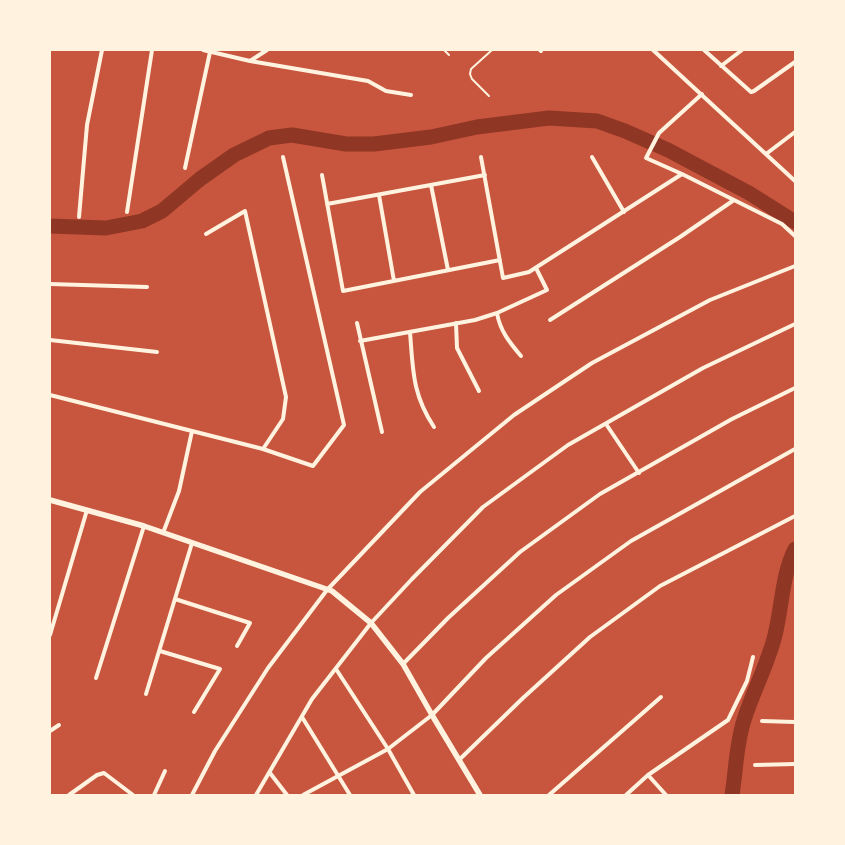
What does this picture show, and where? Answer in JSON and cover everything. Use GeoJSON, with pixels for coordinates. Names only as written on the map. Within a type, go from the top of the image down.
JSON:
{"type":"FeatureCollection","features":[{"type":"Feature","properties":{"kind":"street"},"geometry":{"type":"LineString","coordinates":[[79,217],[87,125],[102,50]]}},
{"type":"Feature","properties":{"kind":"street"},"geometry":{"type":"LineString","coordinates":[[127,212],[152,50]]}},
{"type":"Feature","properties":{"kind":"street"},"geometry":{"type":"LineString","coordinates":[[204,50],[250,61],[368,81],[386,90],[411,95]]}},
{"type":"Feature","properties":{"kind":"street"},"geometry":{"type":"LineString","coordinates":[[250,61],[267,50]]}},
{"type":"Feature","properties":{"kind":"street"},"geometry":{"type":"LineString","coordinates":[[652,50],[795,180]]}},
{"type":"Feature","properties":{"kind":"street"},"geometry":{"type":"LineString","coordinates":[[704,50],[751,92],[795,62]]}},
{"type":"Feature","properties":{"kind":"street"},"geometry":{"type":"LineString","coordinates":[[721,66],[742,50]]}},
{"type":"Feature","properties":{"kind":"street"},"geometry":{"type":"LineString","coordinates":[[184,168],[210,52]]}},
{"type":"Feature","properties":{"kind":"street"},"geometry":{"type":"LineString","coordinates":[[702,94],[659,133],[646,158],[682,174],[782,224],[795,236]]}},
{"type":"Feature","properties":{"kind":"street"},"geometry":{"type":"LineString","coordinates":[[766,154],[795,132]]}},
{"type":"Feature","properties":{"kind":"street"},"geometry":{"type":"LineString","coordinates":[[50,395],[263,449],[313,466],[344,425],[283,157]]}},
{"type":"Feature","properties":{"kind":"street"},"geometry":{"type":"LineString","coordinates":[[481,157],[503,278],[529,272],[536,268],[682,174]]}},
{"type":"Feature","properties":{"kind":"street"},"geometry":{"type":"LineString","coordinates":[[592,157],[624,212]]}},
{"type":"Feature","properties":{"kind":"street"},"geometry":{"type":"LineString","coordinates":[[322,175],[343,292],[500,260]]}},
{"type":"Feature","properties":{"kind":"street"},"geometry":{"type":"LineString","coordinates":[[327,204],[484,176]]}},
{"type":"Feature","properties":{"kind":"street"},"geometry":{"type":"LineString","coordinates":[[431,185],[448,270]]}},
{"type":"Feature","properties":{"kind":"street"},"geometry":{"type":"LineString","coordinates":[[379,195],[394,281]]}},
{"type":"Feature","properties":{"kind":"street"},"geometry":{"type":"LineString","coordinates":[[550,320],[680,237],[734,200]]}},
{"type":"Feature","properties":{"kind":"street"},"geometry":{"type":"LineString","coordinates":[[206,234],[245,211],[286,397],[283,419],[263,449]]}},
{"type":"Feature","properties":{"kind":"street"},"geometry":{"type":"LineString","coordinates":[[192,795],[215,751],[268,668],[326,590],[420,492],[514,415],[592,363],[703,304],[795,266]]}},
{"type":"Feature","properties":{"kind":"street"},"geometry":{"type":"LineString","coordinates":[[360,341],[456,323],[497,313],[546,290],[536,268]]}},
{"type":"Feature","properties":{"kind":"street"},"geometry":{"type":"LineString","coordinates":[[50,284],[147,287]]}},
{"type":"Feature","properties":{"kind":"street"},"geometry":{"type":"LineString","coordinates":[[497,313],[499,323],[507,339],[521,356]]}},
{"type":"Feature","properties":{"kind":"street"},"geometry":{"type":"LineString","coordinates":[[456,323],[457,348],[479,391]]}},
{"type":"Feature","properties":{"kind":"street"},"geometry":{"type":"LineString","coordinates":[[357,324],[382,432]]}},
{"type":"Feature","properties":{"kind":"street"},"geometry":{"type":"LineString","coordinates":[[256,795],[312,699],[371,623],[483,507],[568,445],[703,368],[795,324]]}},
{"type":"Feature","properties":{"kind":"street"},"geometry":{"type":"LineString","coordinates":[[410,332],[414,380],[422,410],[434,427]]}},
{"type":"Feature","properties":{"kind":"street"},"geometry":{"type":"LineString","coordinates":[[50,340],[157,352]]}},
{"type":"Feature","properties":{"kind":"street"},"geometry":{"type":"LineString","coordinates":[[403,664],[448,618],[520,552],[600,494],[732,419],[795,388]]}},
{"type":"Feature","properties":{"kind":"street"},"geometry":{"type":"LineString","coordinates":[[606,424],[639,473]]}},
{"type":"Feature","properties":{"kind":"street"},"geometry":{"type":"LineString","coordinates":[[163,533],[179,491],[192,431]]}},
{"type":"Feature","properties":{"kind":"street"},"geometry":{"type":"LineString","coordinates":[[303,795],[388,749],[432,715],[486,658],[556,595],[631,541],[795,449]]}},
{"type":"Feature","properties":{"kind":"street"},"geometry":{"type":"LineString","coordinates":[[50,500],[144,526],[332,591],[371,623],[403,664],[480,795]]}},
{"type":"Feature","properties":{"kind":"street"},"geometry":{"type":"LineString","coordinates":[[50,635],[87,510]]}},
{"type":"Feature","properties":{"kind":"street"},"geometry":{"type":"LineString","coordinates":[[460,759],[523,698],[596,632],[660,586],[795,516]]}},
{"type":"Feature","properties":{"kind":"street"},"geometry":{"type":"LineString","coordinates":[[96,678],[144,526]]}},
{"type":"Feature","properties":{"kind":"street"},"geometry":{"type":"LineString","coordinates":[[146,694],[192,543]]}},
{"type":"Feature","properties":{"kind":"street"},"geometry":{"type":"LineString","coordinates":[[176,599],[250,623],[236,646]]}},
{"type":"Feature","properties":{"kind":"street"},"geometry":{"type":"LineString","coordinates":[[160,651],[220,669],[194,712]]}},
{"type":"Feature","properties":{"kind":"street"},"geometry":{"type":"LineString","coordinates":[[626,795],[648,775],[728,720],[747,680],[753,657]]}},
{"type":"Feature","properties":{"kind":"street"},"geometry":{"type":"LineString","coordinates":[[336,670],[388,749],[414,795]]}},
{"type":"Feature","properties":{"kind":"street"},"geometry":{"type":"LineString","coordinates":[[549,795],[661,697]]}},
{"type":"Feature","properties":{"kind":"street"},"geometry":{"type":"LineString","coordinates":[[302,717],[340,776],[350,795]]}},
{"type":"Feature","properties":{"kind":"street"},"geometry":{"type":"LineString","coordinates":[[762,721],[795,722]]}},
{"type":"Feature","properties":{"kind":"street"},"geometry":{"type":"LineString","coordinates":[[50,731],[59,725]]}},
{"type":"Feature","properties":{"kind":"street"},"geometry":{"type":"LineString","coordinates":[[755,765],[795,764]]}},
{"type":"Feature","properties":{"kind":"street"},"geometry":{"type":"LineString","coordinates":[[154,795],[165,771]]}},
{"type":"Feature","properties":{"kind":"street"},"geometry":{"type":"LineString","coordinates":[[69,795],[97,775],[104,773],[133,795]]}},
{"type":"Feature","properties":{"kind":"street"},"geometry":{"type":"LineString","coordinates":[[270,773],[287,795]]}},
{"type":"Feature","properties":{"kind":"street"},"geometry":{"type":"LineString","coordinates":[[648,775],[666,795]]}},
{"type":"Feature","properties":{"kind":"lane"},"geometry":{"type":"LineString","coordinates":[[444,50],[449,55]]}},
{"type":"Feature","properties":{"kind":"lane"},"geometry":{"type":"LineString","coordinates":[[489,96],[472,79],[470,74],[471,69],[492,50]]}},
{"type":"Feature","properties":{"kind":"waterway"},"geometry":{"type":"LineString","coordinates":[[50,226],[106,228],[142,221],[162,211],[200,179],[234,155],[269,138],[292,135],[346,144],[374,144],[431,137],[477,127],[549,118],[597,121],[625,131],[668,150],[749,193],[795,222]]}},
{"type":"Feature","properties":{"kind":"waterway"},"geometry":{"type":"LineString","coordinates":[[732,795],[741,729],[772,646],[787,569],[795,549]]}}]}
